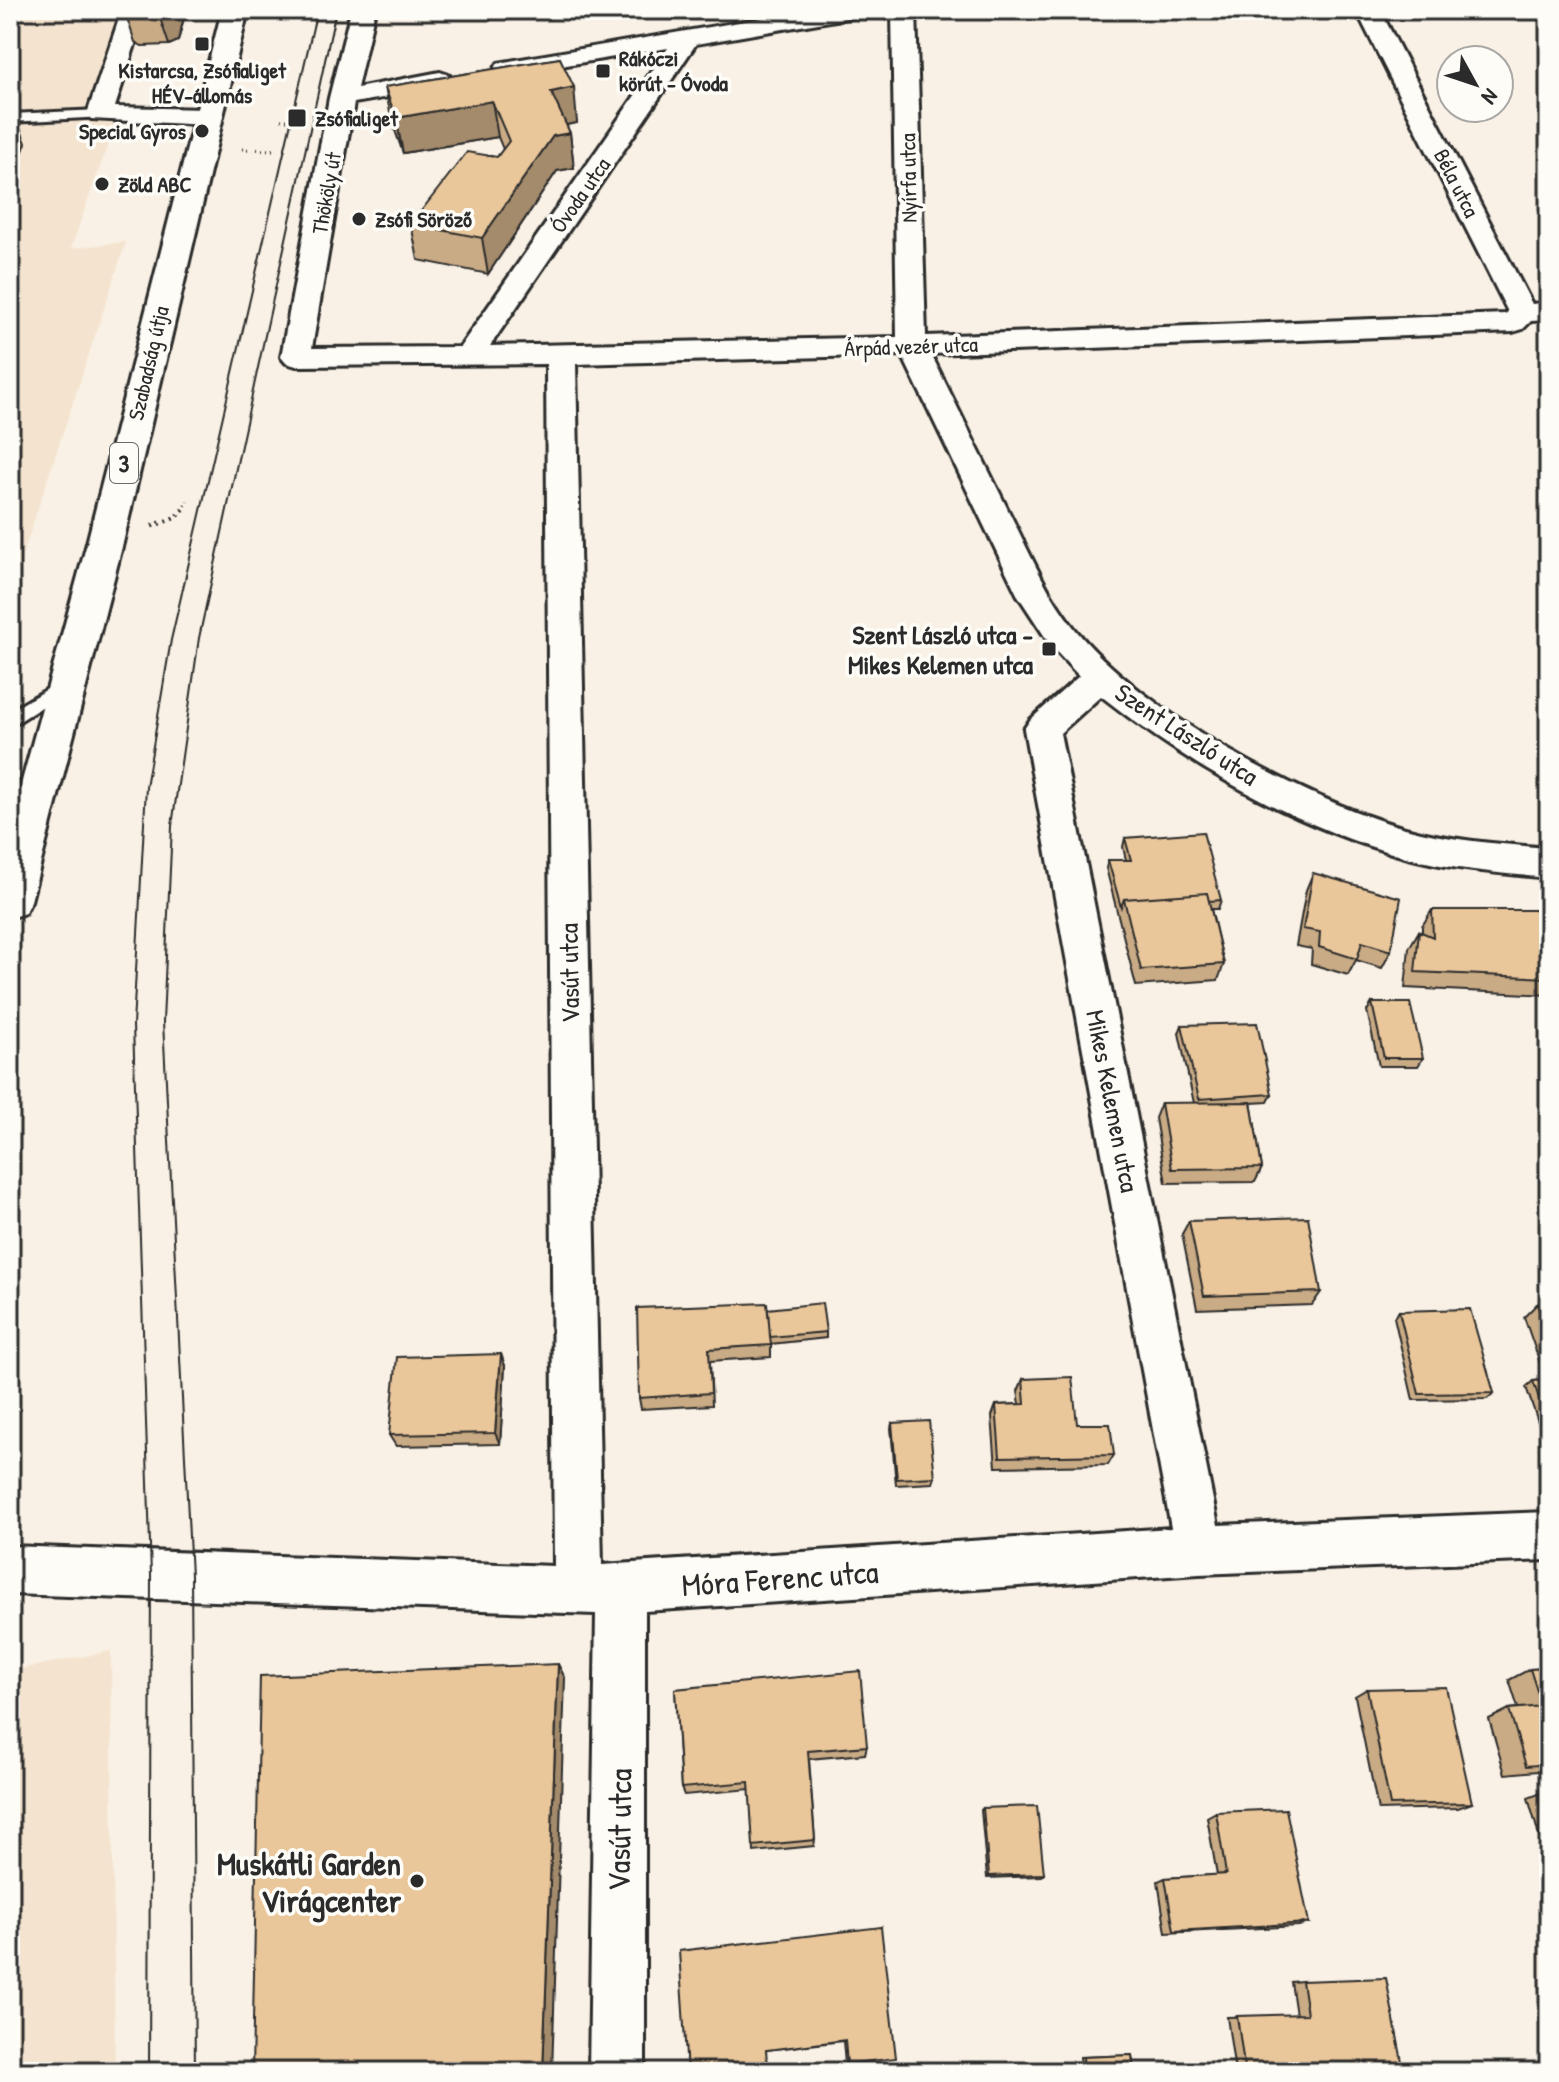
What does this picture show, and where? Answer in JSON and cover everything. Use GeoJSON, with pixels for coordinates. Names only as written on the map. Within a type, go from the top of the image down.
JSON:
{"type":"FeatureCollection","features":[{"type":"Feature","properties":{"kind":"main road","name":"Szabadság útja"},"geometry":{"type":"LineString","coordinates":[[10,901],[69,682],[235,10]]}},
{"type":"Feature","properties":{"kind":"street"},"geometry":{"type":"LineString","coordinates":[[134,10],[100,114],[207,117]]}},
{"type":"Feature","properties":{"kind":"street","name":"Thököly út"},"geometry":{"type":"LineString","coordinates":[[301,330],[342,98],[363,10]]}},
{"type":"Feature","properties":{"kind":"street"},"geometry":{"type":"LineString","coordinates":[[342,98],[853,10]]}},
{"type":"Feature","properties":{"kind":"street","name":"Nyírfa utca"},"geometry":{"type":"LineString","coordinates":[[904,10],[912,346]]}},
{"type":"Feature","properties":{"kind":"street","name":"Béla utca"},"geometry":{"type":"LineString","coordinates":[[1368,10],[1536,312]]}},
{"type":"Feature","properties":{"kind":"street","name":"Óvoda utca"},"geometry":{"type":"LineString","coordinates":[[470,354],[689,36]]}},
{"type":"Feature","properties":{"kind":"street","name":"Árpád vezér utca"},"geometry":{"type":"LineString","coordinates":[[301,330],[296,357],[561,355],[912,346],[1513,323],[1536,312]]}},
{"type":"Feature","properties":{"kind":"street","name":"Szent László utca"},"geometry":{"type":"LineString","coordinates":[[912,346],[1034,594],[1063,637],[1100,677],[1162,725],[1212,756],[1263,785],[1348,824],[1406,843],[1462,855],[1549,863]]}},
{"type":"Feature","properties":{"kind":"street","name":"Vasút utca"},"geometry":{"type":"LineString","coordinates":[[561,355],[617,2072]]}},
{"type":"Feature","properties":{"kind":"street","name":"Mikes Kelemen utca"},"geometry":{"type":"LineString","coordinates":[[1100,677],[1042,729],[1199,1550]]}},
{"type":"Feature","properties":{"kind":"street","name":"Móra Ferenc utca"},"geometry":{"type":"LineString","coordinates":[[10,1570],[600,1590],[1199,1550],[1549,1536]]}},
{"type":"Feature","properties":{"kind":"lane"},"geometry":{"type":"LineString","coordinates":[[10,118],[100,114]]}},
{"type":"Feature","properties":{"kind":"lane"},"geometry":{"type":"LineString","coordinates":[[10,720],[69,682]]}},
{"type":"Feature","properties":{"kind":"shaded area"},"geometry":{"type":"Polygon","coordinates":[[[10,10],[124,10],[115,125],[71,248],[126,242],[10,593],[10,10]]]}},
{"type":"Feature","properties":{"kind":"shaded area"},"geometry":{"type":"Polygon","coordinates":[[[111,1651],[115,2072],[10,2072],[10,1671],[111,1651]]]}},
{"type":"Feature","properties":{"kind":"building"},"geometry":{"type":"Polygon","coordinates":[[[127,10],[171,10],[160,18],[133,18],[126,15],[127,10]]]}},
{"type":"Feature","properties":{"kind":"building"},"geometry":{"type":"Polygon","coordinates":[[[560,58],[574,87],[551,92],[570,133],[553,136],[482,238],[411,224],[467,152],[497,157],[509,141],[492,101],[396,118],[385,87],[560,58]]]}},
{"type":"Feature","properties":{"kind":"building"},"geometry":{"type":"Polygon","coordinates":[[[1203,832],[1221,900],[1209,901],[1207,893],[1124,899],[1121,907],[1108,860],[1131,860],[1125,838],[1203,832]]]}},
{"type":"Feature","properties":{"kind":"building"},"geometry":{"type":"Polygon","coordinates":[[[1313,873],[1401,898],[1391,951],[1362,942],[1357,959],[1319,947],[1320,932],[1303,929],[1313,873]]]}},
{"type":"Feature","properties":{"kind":"building"},"geometry":{"type":"Polygon","coordinates":[[[1207,893],[1224,964],[1141,970],[1124,899],[1207,893]]]}},
{"type":"Feature","properties":{"kind":"building"},"geometry":{"type":"Polygon","coordinates":[[[1432,910],[1549,910],[1549,978],[1415,972],[1419,931],[1433,937],[1432,910]]]}},
{"type":"Feature","properties":{"kind":"building"},"geometry":{"type":"Polygon","coordinates":[[[1372,1003],[1410,1003],[1423,1058],[1384,1058],[1372,1003]]]}},
{"type":"Feature","properties":{"kind":"building"},"geometry":{"type":"Polygon","coordinates":[[[1257,1023],[1272,1094],[1199,1099],[1182,1025],[1257,1023]]]}},
{"type":"Feature","properties":{"kind":"building"},"geometry":{"type":"Polygon","coordinates":[[[1251,1102],[1262,1168],[1172,1169],[1161,1103],[1251,1102]]]}},
{"type":"Feature","properties":{"kind":"building"},"geometry":{"type":"Polygon","coordinates":[[[1308,1217],[1321,1292],[1204,1296],[1189,1221],[1308,1217]]]}},
{"type":"Feature","properties":{"kind":"building"},"geometry":{"type":"Polygon","coordinates":[[[767,1303],[771,1345],[709,1349],[711,1393],[639,1398],[637,1308],[767,1303]]]}},
{"type":"Feature","properties":{"kind":"building"},"geometry":{"type":"Polygon","coordinates":[[[822,1303],[826,1332],[770,1337],[768,1309],[822,1303]]]}},
{"type":"Feature","properties":{"kind":"building"},"geometry":{"type":"Polygon","coordinates":[[[1549,1303],[1549,1339],[1537,1304],[1549,1303]]]}},
{"type":"Feature","properties":{"kind":"building"},"geometry":{"type":"Polygon","coordinates":[[[1470,1309],[1494,1393],[1419,1394],[1399,1311],[1470,1309]]]}},
{"type":"Feature","properties":{"kind":"building"},"geometry":{"type":"Polygon","coordinates":[[[501,1354],[495,1433],[389,1435],[397,1357],[501,1354]]]}},
{"type":"Feature","properties":{"kind":"building"},"geometry":{"type":"Polygon","coordinates":[[[1072,1377],[1077,1424],[1110,1424],[1114,1455],[1000,1457],[996,1405],[1025,1404],[1023,1379],[1072,1377]]]}},
{"type":"Feature","properties":{"kind":"building"},"geometry":{"type":"Polygon","coordinates":[[[1549,1380],[1549,1427],[1533,1381],[1549,1380]]]}},
{"type":"Feature","properties":{"kind":"building"},"geometry":{"type":"Polygon","coordinates":[[[929,1421],[935,1477],[897,1479],[892,1423],[929,1421]]]}},
{"type":"Feature","properties":{"kind":"building","name":"Muskátli Garden Virágcenter"},"geometry":{"type":"Polygon","coordinates":[[[558,1664],[543,2072],[252,2072],[260,1676],[558,1664]]]}},
{"type":"Feature","properties":{"kind":"building"},"geometry":{"type":"Polygon","coordinates":[[[1549,1668],[1549,1764],[1526,1766],[1509,1709],[1542,1706],[1530,1669],[1549,1668]]]}},
{"type":"Feature","properties":{"kind":"building"},"geometry":{"type":"Polygon","coordinates":[[[860,1671],[867,1746],[808,1751],[815,1840],[753,1846],[749,1782],[681,1788],[675,1689],[860,1671]]]}},
{"type":"Feature","properties":{"kind":"building"},"geometry":{"type":"Polygon","coordinates":[[[1446,1687],[1472,1803],[1390,1805],[1367,1689],[1446,1687]]]}},
{"type":"Feature","properties":{"kind":"building"},"geometry":{"type":"Polygon","coordinates":[[[1037,1806],[1044,1874],[989,1876],[983,1808],[1037,1806]]]}},
{"type":"Feature","properties":{"kind":"building"},"geometry":{"type":"Polygon","coordinates":[[[1286,1809],[1309,1923],[1174,1931],[1165,1878],[1226,1874],[1216,1812],[1286,1809]]]}},
{"type":"Feature","properties":{"kind":"building"},"geometry":{"type":"Polygon","coordinates":[[[881,1927],[896,2058],[847,2064],[845,2040],[766,2050],[768,2072],[687,2072],[679,1951],[881,1927]]]}},
{"type":"Feature","properties":{"kind":"building"},"geometry":{"type":"Polygon","coordinates":[[[1386,1978],[1404,2072],[1245,2072],[1237,2016],[1307,2014],[1302,1981],[1386,1978]]]}},
{"type":"Feature","properties":{"kind":"building"},"geometry":{"type":"Polygon","coordinates":[[[1132,2055],[1134,2072],[1084,2072],[1083,2057],[1132,2055]]]}},
{"type":"Feature","properties":{"kind":"tram line"},"geometry":{"type":"LineString","coordinates":[[149,2072],[151,1575],[133,1025],[146,787],[171,640],[317,10]]}},
{"type":"Feature","properties":{"kind":"tram line"},"geometry":{"type":"LineString","coordinates":[[195,2072],[191,1576],[163,1022],[172,826],[199,638],[336,10]]}},
{"type":"Feature","properties":{"kind":"place","name":"Kistarcsa, Zsófialiget HÉV-állomás"},"geometry":{"type":"Point","coordinates":[202,44]}},
{"type":"Feature","properties":{"kind":"place","name":"Rákóczi körút - Óvoda"},"geometry":{"type":"Point","coordinates":[603,71]}},
{"type":"Feature","properties":{"kind":"place","name":"Zsófialiget"},"geometry":{"type":"Point","coordinates":[297,118]}},
{"type":"Feature","properties":{"kind":"place","name":"Special Gyros"},"geometry":{"type":"Point","coordinates":[202,131]}},
{"type":"Feature","properties":{"kind":"place","name":"Zöld ABC"},"geometry":{"type":"Point","coordinates":[102,184]}},
{"type":"Feature","properties":{"kind":"place","name":"Zsófi Söröző"},"geometry":{"type":"Point","coordinates":[359,219]}},
{"type":"Feature","properties":{"kind":"place","name":"Szent László utca - Mikes Kelemen utca"},"geometry":{"type":"Point","coordinates":[1049,649]}},
{"type":"Feature","properties":{"kind":"place","name":"Muskátli Garden Virágcenter"},"geometry":{"type":"Point","coordinates":[417,1881]}}]}
